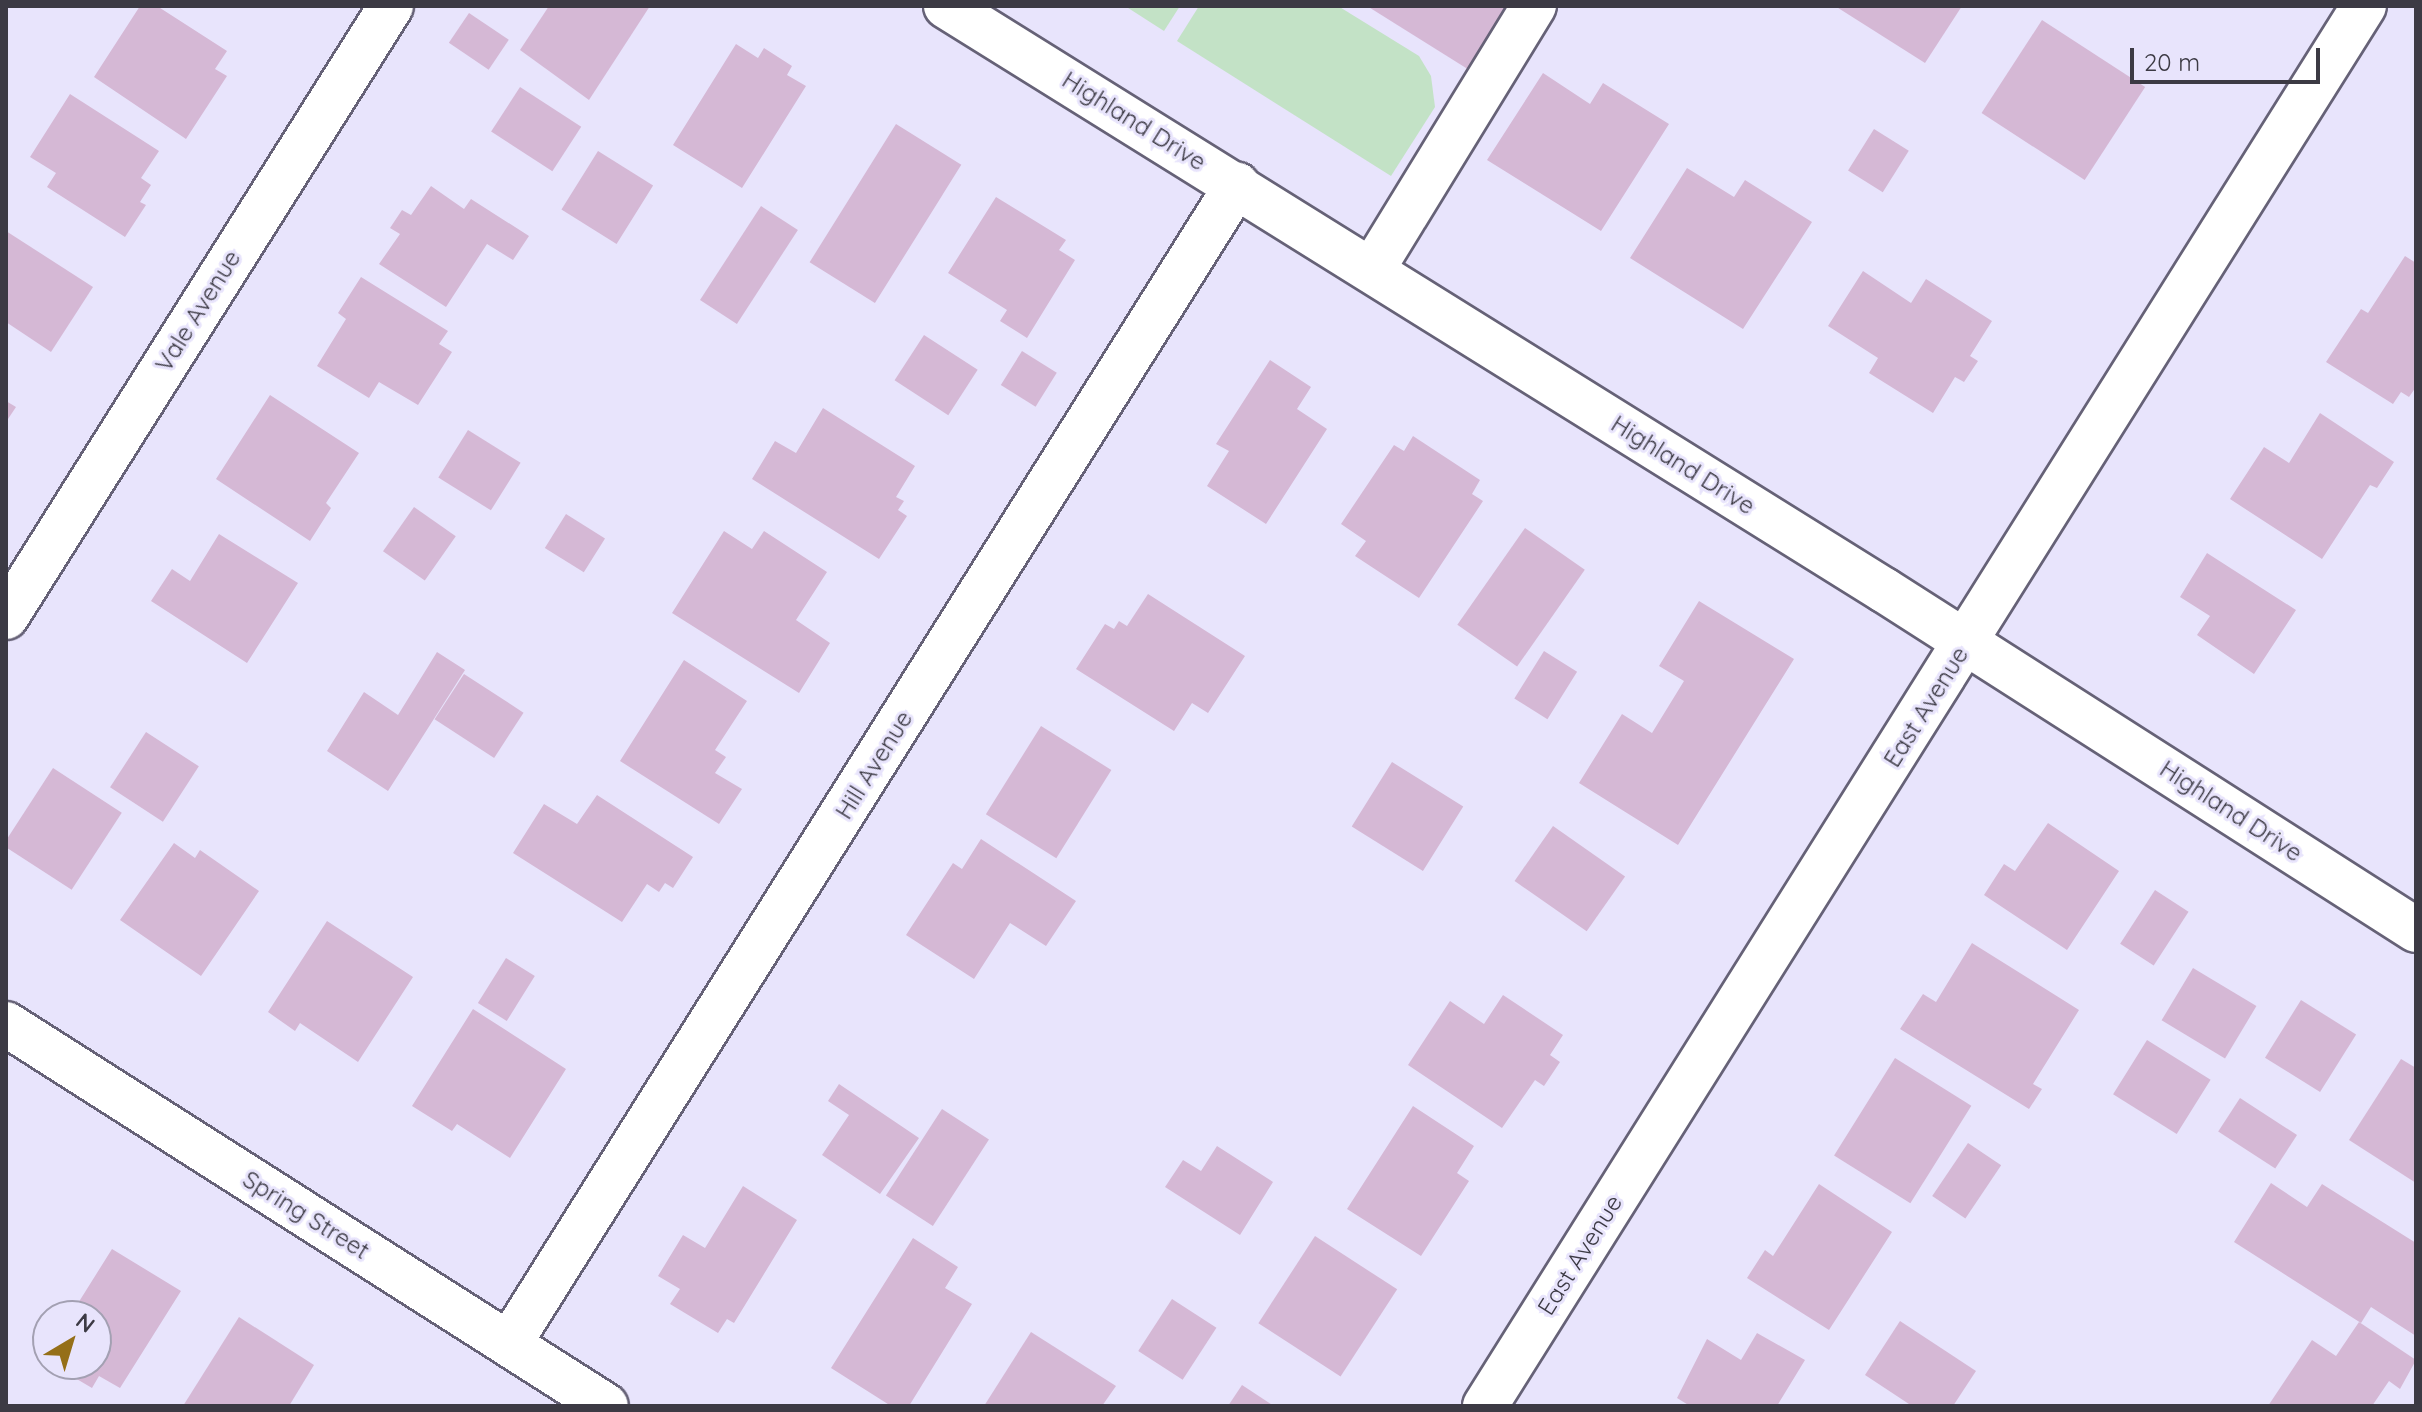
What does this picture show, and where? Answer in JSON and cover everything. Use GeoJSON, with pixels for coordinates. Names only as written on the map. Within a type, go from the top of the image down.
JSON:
{"type":"FeatureCollection","features":[{"type":"Feature","properties":{"kind":"street","name":"Vale Avenue"},"geometry":{"type":"LineString","coordinates":[[6,617],[391,6]]}},
{"type":"Feature","properties":{"kind":"street","name":"Highland Drive"},"geometry":{"type":"LineString","coordinates":[[946,6],[1966,643],[2416,930]]}},
{"type":"Feature","properties":{"kind":"street"},"geometry":{"type":"LineString","coordinates":[[1372,270],[1534,6]]}},
{"type":"Feature","properties":{"kind":"street","name":"East Avenue"},"geometry":{"type":"LineString","coordinates":[[1485,1406],[2364,6]]}},
{"type":"Feature","properties":{"kind":"street","name":"Hill Avenue"},"geometry":{"type":"LineString","coordinates":[[509,1344],[1237,185]]}},
{"type":"Feature","properties":{"kind":"street","name":"Spring Street"},"geometry":{"type":"LineString","coordinates":[[6,1024],[606,1406]]}},
{"type":"Feature","properties":{"kind":"green space"},"geometry":{"type":"Polygon","coordinates":[[[1125,6],[1180,6],[1164,31],[1125,6]]]}},
{"type":"Feature","properties":{"kind":"green space"},"geometry":{"type":"Polygon","coordinates":[[[1199,6],[1338,6],[1419,56],[1431,76],[1435,107],[1391,176],[1177,41],[1199,6]]]}},
{"type":"Feature","properties":{"kind":"building"},"geometry":{"type":"Polygon","coordinates":[[[140,6],[157,6],[227,51],[215,69],[227,76],[186,139],[94,77],[140,6]]]}},
{"type":"Feature","properties":{"kind":"building"},"geometry":{"type":"Polygon","coordinates":[[[549,6],[650,6],[589,100],[520,50],[549,6]]]}},
{"type":"Feature","properties":{"kind":"building"},"geometry":{"type":"Polygon","coordinates":[[[1367,6],[1517,6],[1474,73],[1367,6]]]}},
{"type":"Feature","properties":{"kind":"building"},"geometry":{"type":"Polygon","coordinates":[[[1835,6],[1962,6],[1925,63],[1835,6]]]}},
{"type":"Feature","properties":{"kind":"building"},"geometry":{"type":"Polygon","coordinates":[[[469,13],[509,40],[489,70],[449,43],[469,13]]]}},
{"type":"Feature","properties":{"kind":"building"},"geometry":{"type":"Polygon","coordinates":[[[2042,20],[2145,87],[2085,180],[1982,113],[2042,20]]]}},
{"type":"Feature","properties":{"kind":"building"},"geometry":{"type":"Polygon","coordinates":[[[736,44],[758,58],[764,48],[792,66],[787,75],[806,86],[742,188],[673,145],[736,44]]]}},
{"type":"Feature","properties":{"kind":"building"},"geometry":{"type":"Polygon","coordinates":[[[1543,73],[1590,104],[1603,83],[1669,124],[1601,231],[1487,160],[1543,73]]]}},
{"type":"Feature","properties":{"kind":"building"},"geometry":{"type":"Polygon","coordinates":[[[520,87],[581,127],[552,171],[491,131],[520,87]]]}},
{"type":"Feature","properties":{"kind":"building"},"geometry":{"type":"Polygon","coordinates":[[[70,94],[159,151],[141,178],[151,185],[140,202],[146,205],[125,237],[47,187],[56,173],[30,157],[70,94]]]}},
{"type":"Feature","properties":{"kind":"building"},"geometry":{"type":"Polygon","coordinates":[[[896,124],[961,165],[875,303],[810,262],[896,124]]]}},
{"type":"Feature","properties":{"kind":"building"},"geometry":{"type":"Polygon","coordinates":[[[1874,129],[1909,151],[1883,192],[1848,171],[1874,129]]]}},
{"type":"Feature","properties":{"kind":"building"},"geometry":{"type":"Polygon","coordinates":[[[598,151],[653,185],[617,244],[561,210],[598,151]]]}},
{"type":"Feature","properties":{"kind":"building"},"geometry":{"type":"Polygon","coordinates":[[[1687,168],[1734,197],[1745,180],[1812,222],[1743,329],[1630,258],[1687,168]]]}},
{"type":"Feature","properties":{"kind":"building"},"geometry":{"type":"Polygon","coordinates":[[[431,186],[464,209],[471,199],[529,236],[513,260],[487,244],[446,307],[379,264],[400,234],[390,228],[402,210],[411,215],[431,186]]]}},
{"type":"Feature","properties":{"kind":"building"},"geometry":{"type":"Polygon","coordinates":[[[996,197],[1066,240],[1059,250],[1075,260],[1027,338],[1000,321],[1007,310],[948,273],[996,197]]]}},
{"type":"Feature","properties":{"kind":"building"},"geometry":{"type":"Polygon","coordinates":[[[761,206],[798,230],[737,324],[700,300],[761,206]]]}},
{"type":"Feature","properties":{"kind":"building"},"geometry":{"type":"Polygon","coordinates":[[[6,231],[93,287],[51,352],[6,322],[6,231]]]}},
{"type":"Feature","properties":{"kind":"building"},"geometry":{"type":"Polygon","coordinates":[[[2405,256],[2416,263],[2416,387],[2409,397],[2401,392],[2393,404],[2326,362],[2361,309],[2368,313],[2405,256]]]}},
{"type":"Feature","properties":{"kind":"building"},"geometry":{"type":"Polygon","coordinates":[[[1863,271],[1911,303],[1926,279],[1992,321],[1970,356],[1978,361],[1964,382],[1955,377],[1933,413],[1869,373],[1878,358],[1828,326],[1863,271]]]}},
{"type":"Feature","properties":{"kind":"building"},"geometry":{"type":"Polygon","coordinates":[[[361,277],[448,331],[439,344],[452,352],[418,405],[379,382],[369,398],[317,366],[346,319],[338,313],[361,277]]]}},
{"type":"Feature","properties":{"kind":"building"},"geometry":{"type":"Polygon","coordinates":[[[924,335],[978,370],[948,415],[895,380],[924,335]]]}},
{"type":"Feature","properties":{"kind":"building"},"geometry":{"type":"Polygon","coordinates":[[[1022,351],[1057,373],[1036,407],[1001,385],[1022,351]]]}},
{"type":"Feature","properties":{"kind":"building"},"geometry":{"type":"Polygon","coordinates":[[[1270,360],[1311,387],[1297,409],[1327,429],[1266,524],[1207,486],[1229,451],[1216,444],[1270,360]]]}},
{"type":"Feature","properties":{"kind":"building"},"geometry":{"type":"Polygon","coordinates":[[[270,395],[359,453],[326,503],[331,508],[310,541],[216,479],[270,395]]]}},
{"type":"Feature","properties":{"kind":"building"},"geometry":{"type":"Polygon","coordinates":[[[6,401],[16,407],[6,422],[6,401]]]}},
{"type":"Feature","properties":{"kind":"building"},"geometry":{"type":"Polygon","coordinates":[[[823,408],[915,466],[896,497],[904,501],[898,510],[907,516],[879,559],[752,479],[775,441],[796,453],[823,408]]]}},
{"type":"Feature","properties":{"kind":"building"},"geometry":{"type":"Polygon","coordinates":[[[2320,413],[2394,462],[2377,488],[2370,485],[2322,559],[2230,499],[2264,447],[2289,463],[2320,413]]]}},
{"type":"Feature","properties":{"kind":"building"},"geometry":{"type":"Polygon","coordinates":[[[468,430],[521,463],[491,510],[438,477],[468,430]]]}},
{"type":"Feature","properties":{"kind":"building"},"geometry":{"type":"Polygon","coordinates":[[[1413,436],[1480,480],[1472,494],[1483,501],[1419,598],[1355,556],[1366,541],[1341,524],[1394,445],[1404,451],[1413,436]]]}},
{"type":"Feature","properties":{"kind":"building"},"geometry":{"type":"Polygon","coordinates":[[[414,507],[456,536],[425,580],[383,551],[414,507]]]}},
{"type":"Feature","properties":{"kind":"building"},"geometry":{"type":"Polygon","coordinates":[[[566,514],[605,538],[584,572],[545,548],[566,514]]]}},
{"type":"Feature","properties":{"kind":"building"},"geometry":{"type":"Polygon","coordinates":[[[1525,528],[1585,570],[1517,667],[1457,625],[1525,528]]]}},
{"type":"Feature","properties":{"kind":"building"},"geometry":{"type":"Polygon","coordinates":[[[724,531],[752,549],[764,531],[827,572],[796,620],[830,643],[799,693],[672,613],[724,531]]]}},
{"type":"Feature","properties":{"kind":"building"},"geometry":{"type":"Polygon","coordinates":[[[219,534],[298,583],[247,663],[151,601],[172,569],[190,581],[219,534]]]}},
{"type":"Feature","properties":{"kind":"building"},"geometry":{"type":"Polygon","coordinates":[[[2207,553],[2296,610],[2254,674],[2197,635],[2210,616],[2180,597],[2207,553]]]}},
{"type":"Feature","properties":{"kind":"building"},"geometry":{"type":"Polygon","coordinates":[[[1148,594],[1245,656],[1208,713],[1192,703],[1174,731],[1076,669],[1105,624],[1114,629],[1119,621],[1127,626],[1148,594]]]}},
{"type":"Feature","properties":{"kind":"building"},"geometry":{"type":"Polygon","coordinates":[[[1699,601],[1794,659],[1678,845],[1579,783],[1622,714],[1652,733],[1684,681],[1659,666],[1699,601]]]}},
{"type":"Feature","properties":{"kind":"building"},"geometry":{"type":"Polygon","coordinates":[[[1544,651],[1577,672],[1547,719],[1514,698],[1544,651]]]}},
{"type":"Feature","properties":{"kind":"building"},"geometry":{"type":"Polygon","coordinates":[[[437,652],[465,670],[388,791],[327,751],[364,692],[398,715],[437,652]]]}},
{"type":"Feature","properties":{"kind":"building"},"geometry":{"type":"Polygon","coordinates":[[[684,660],[747,701],[715,750],[726,757],[715,773],[742,789],[719,824],[620,761],[684,660]]]}},
{"type":"Feature","properties":{"kind":"building"},"geometry":{"type":"Polygon","coordinates":[[[464,674],[524,713],[494,758],[435,719],[464,674]]]}},
{"type":"Feature","properties":{"kind":"building"},"geometry":{"type":"Polygon","coordinates":[[[1041,726],[1111,770],[1056,858],[986,814],[1041,726]]]}},
{"type":"Feature","properties":{"kind":"building"},"geometry":{"type":"Polygon","coordinates":[[[146,732],[199,766],[163,822],[110,787],[146,732]]]}},
{"type":"Feature","properties":{"kind":"building"},"geometry":{"type":"Polygon","coordinates":[[[1392,762],[1463,807],[1423,871],[1352,826],[1392,762]]]}},
{"type":"Feature","properties":{"kind":"building"},"geometry":{"type":"Polygon","coordinates":[[[53,768],[122,813],[72,890],[6,847],[6,840],[53,768]]]}},
{"type":"Feature","properties":{"kind":"building"},"geometry":{"type":"Polygon","coordinates":[[[597,795],[693,857],[673,888],[665,883],[659,892],[647,884],[622,922],[513,853],[544,804],[577,824],[597,795]]]}},
{"type":"Feature","properties":{"kind":"building"},"geometry":{"type":"Polygon","coordinates":[[[2048,823],[2119,871],[2067,950],[1984,895],[2004,864],[2015,871],[2048,823]]]}},
{"type":"Feature","properties":{"kind":"building"},"geometry":{"type":"Polygon","coordinates":[[[1553,826],[1625,876],[1587,931],[1515,881],[1553,826]]]}},
{"type":"Feature","properties":{"kind":"building"},"geometry":{"type":"Polygon","coordinates":[[[981,839],[1076,901],[1046,946],[1010,923],[974,979],[906,935],[953,863],[962,869],[981,839]]]}},
{"type":"Feature","properties":{"kind":"building"},"geometry":{"type":"Polygon","coordinates":[[[174,843],[195,858],[200,850],[259,891],[201,976],[120,920],[174,843]]]}},
{"type":"Feature","properties":{"kind":"building"},"geometry":{"type":"Polygon","coordinates":[[[2155,890],[2189,912],[2154,965],[2120,944],[2155,890]]]}},
{"type":"Feature","properties":{"kind":"building"},"geometry":{"type":"Polygon","coordinates":[[[327,921],[413,977],[358,1062],[300,1023],[295,1031],[268,1012],[327,921]]]}},
{"type":"Feature","properties":{"kind":"building"},"geometry":{"type":"Polygon","coordinates":[[[1972,943],[2079,1010],[2033,1084],[2042,1089],[2029,1109],[1900,1029],[1923,994],[1936,1002],[1972,943]]]}},
{"type":"Feature","properties":{"kind":"building"},"geometry":{"type":"Polygon","coordinates":[[[506,958],[535,976],[507,1021],[478,1003],[506,958]]]}},
{"type":"Feature","properties":{"kind":"building"},"geometry":{"type":"Polygon","coordinates":[[[2193,968],[2256,1006],[2225,1058],[2162,1020],[2193,968]]]}},
{"type":"Feature","properties":{"kind":"building"},"geometry":{"type":"Polygon","coordinates":[[[1503,995],[1563,1035],[1550,1055],[1560,1062],[1544,1086],[1535,1080],[1502,1128],[1408,1065],[1450,1001],[1484,1024],[1503,995]]]}},
{"type":"Feature","properties":{"kind":"building"},"geometry":{"type":"Polygon","coordinates":[[[2301,1000],[2356,1034],[2320,1092],[2265,1058],[2301,1000]]]}},
{"type":"Feature","properties":{"kind":"building"},"geometry":{"type":"Polygon","coordinates":[[[473,1009],[566,1069],[510,1158],[457,1124],[452,1131],[412,1106],[473,1009]]]}},
{"type":"Feature","properties":{"kind":"building"},"geometry":{"type":"Polygon","coordinates":[[[2147,1040],[2211,1080],[2177,1134],[2113,1094],[2147,1040]]]}},
{"type":"Feature","properties":{"kind":"building"},"geometry":{"type":"Polygon","coordinates":[[[1895,1058],[1971,1106],[1910,1203],[1834,1156],[1895,1058]]]}},
{"type":"Feature","properties":{"kind":"building"},"geometry":{"type":"Polygon","coordinates":[[[2401,1059],[2416,1068],[2416,1183],[2349,1140],[2401,1059]]]}},
{"type":"Feature","properties":{"kind":"building"},"geometry":{"type":"Polygon","coordinates":[[[839,1084],[919,1138],[880,1194],[822,1155],[849,1115],[828,1101],[839,1084]]]}},
{"type":"Feature","properties":{"kind":"building"},"geometry":{"type":"Polygon","coordinates":[[[2240,1098],[2297,1135],[2275,1169],[2218,1132],[2240,1098]]]}},
{"type":"Feature","properties":{"kind":"building"},"geometry":{"type":"Polygon","coordinates":[[[1413,1106],[1474,1146],[1457,1173],[1469,1181],[1421,1256],[1347,1209],[1413,1106]]]}},
{"type":"Feature","properties":{"kind":"building"},"geometry":{"type":"Polygon","coordinates":[[[942,1109],[989,1139],[933,1226],[886,1195],[942,1109]]]}},
{"type":"Feature","properties":{"kind":"building"},"geometry":{"type":"Polygon","coordinates":[[[1968,1143],[2001,1165],[1965,1218],[1932,1196],[1968,1143]]]}},
{"type":"Feature","properties":{"kind":"building"},"geometry":{"type":"Polygon","coordinates":[[[1217,1146],[1273,1182],[1240,1235],[1165,1187],[1183,1160],[1201,1171],[1217,1146]]]}},
{"type":"Feature","properties":{"kind":"building"},"geometry":{"type":"Polygon","coordinates":[[[2271,1183],[2307,1207],[2322,1184],[2416,1243],[2416,1336],[2371,1307],[2361,1323],[2234,1242],[2271,1183]]]}},
{"type":"Feature","properties":{"kind":"building"},"geometry":{"type":"Polygon","coordinates":[[[1819,1184],[1892,1232],[1829,1330],[1747,1278],[1765,1250],[1773,1256],[1819,1184]]]}},
{"type":"Feature","properties":{"kind":"building"},"geometry":{"type":"Polygon","coordinates":[[[743,1186],[797,1220],[734,1323],[727,1319],[718,1333],[670,1304],[680,1289],[658,1276],[683,1235],[705,1248],[743,1186]]]}},
{"type":"Feature","properties":{"kind":"building"},"geometry":{"type":"Polygon","coordinates":[[[1315,1236],[1397,1289],[1341,1377],[1258,1323],[1315,1236]]]}},
{"type":"Feature","properties":{"kind":"building"},"geometry":{"type":"Polygon","coordinates":[[[913,1238],[958,1267],[945,1288],[972,1304],[909,1406],[891,1406],[831,1368],[913,1238]]]}},
{"type":"Feature","properties":{"kind":"building"},"geometry":{"type":"Polygon","coordinates":[[[112,1249],[181,1291],[120,1388],[106,1380],[112,1380],[112,1300],[80,1300],[112,1249]]]}},
{"type":"Feature","properties":{"kind":"building"},"geometry":{"type":"Polygon","coordinates":[[[1172,1299],[1216,1328],[1183,1380],[1138,1351],[1172,1299]]]}},
{"type":"Feature","properties":{"kind":"building"},"geometry":{"type":"Polygon","coordinates":[[[239,1317],[314,1365],[289,1406],[183,1406],[239,1317]]]}},
{"type":"Feature","properties":{"kind":"building"},"geometry":{"type":"Polygon","coordinates":[[[1900,1321],[1976,1371],[1953,1406],[1912,1406],[1865,1375],[1900,1321]]]}},
{"type":"Feature","properties":{"kind":"building"},"geometry":{"type":"Polygon","coordinates":[[[2359,1322],[2416,1360],[2400,1389],[2389,1381],[2372,1406],[2268,1406],[2312,1340],[2336,1356],[2359,1322]]]}},
{"type":"Feature","properties":{"kind":"building"},"geometry":{"type":"Polygon","coordinates":[[[1031,1332],[1116,1386],[1102,1406],[984,1406],[1031,1332]]]}},
{"type":"Feature","properties":{"kind":"building"},"geometry":{"type":"Polygon","coordinates":[[[1757,1333],[1805,1360],[1777,1406],[1690,1406],[1677,1398],[1707,1339],[1741,1360],[1757,1333]]]}},
{"type":"Feature","properties":{"kind":"building"},"geometry":{"type":"Polygon","coordinates":[[[78,1380],[97,1380],[92,1388],[78,1380]]]}},
{"type":"Feature","properties":{"kind":"building"},"geometry":{"type":"Polygon","coordinates":[[[1242,1385],[1274,1406],[1228,1406],[1242,1385]]]}}]}
